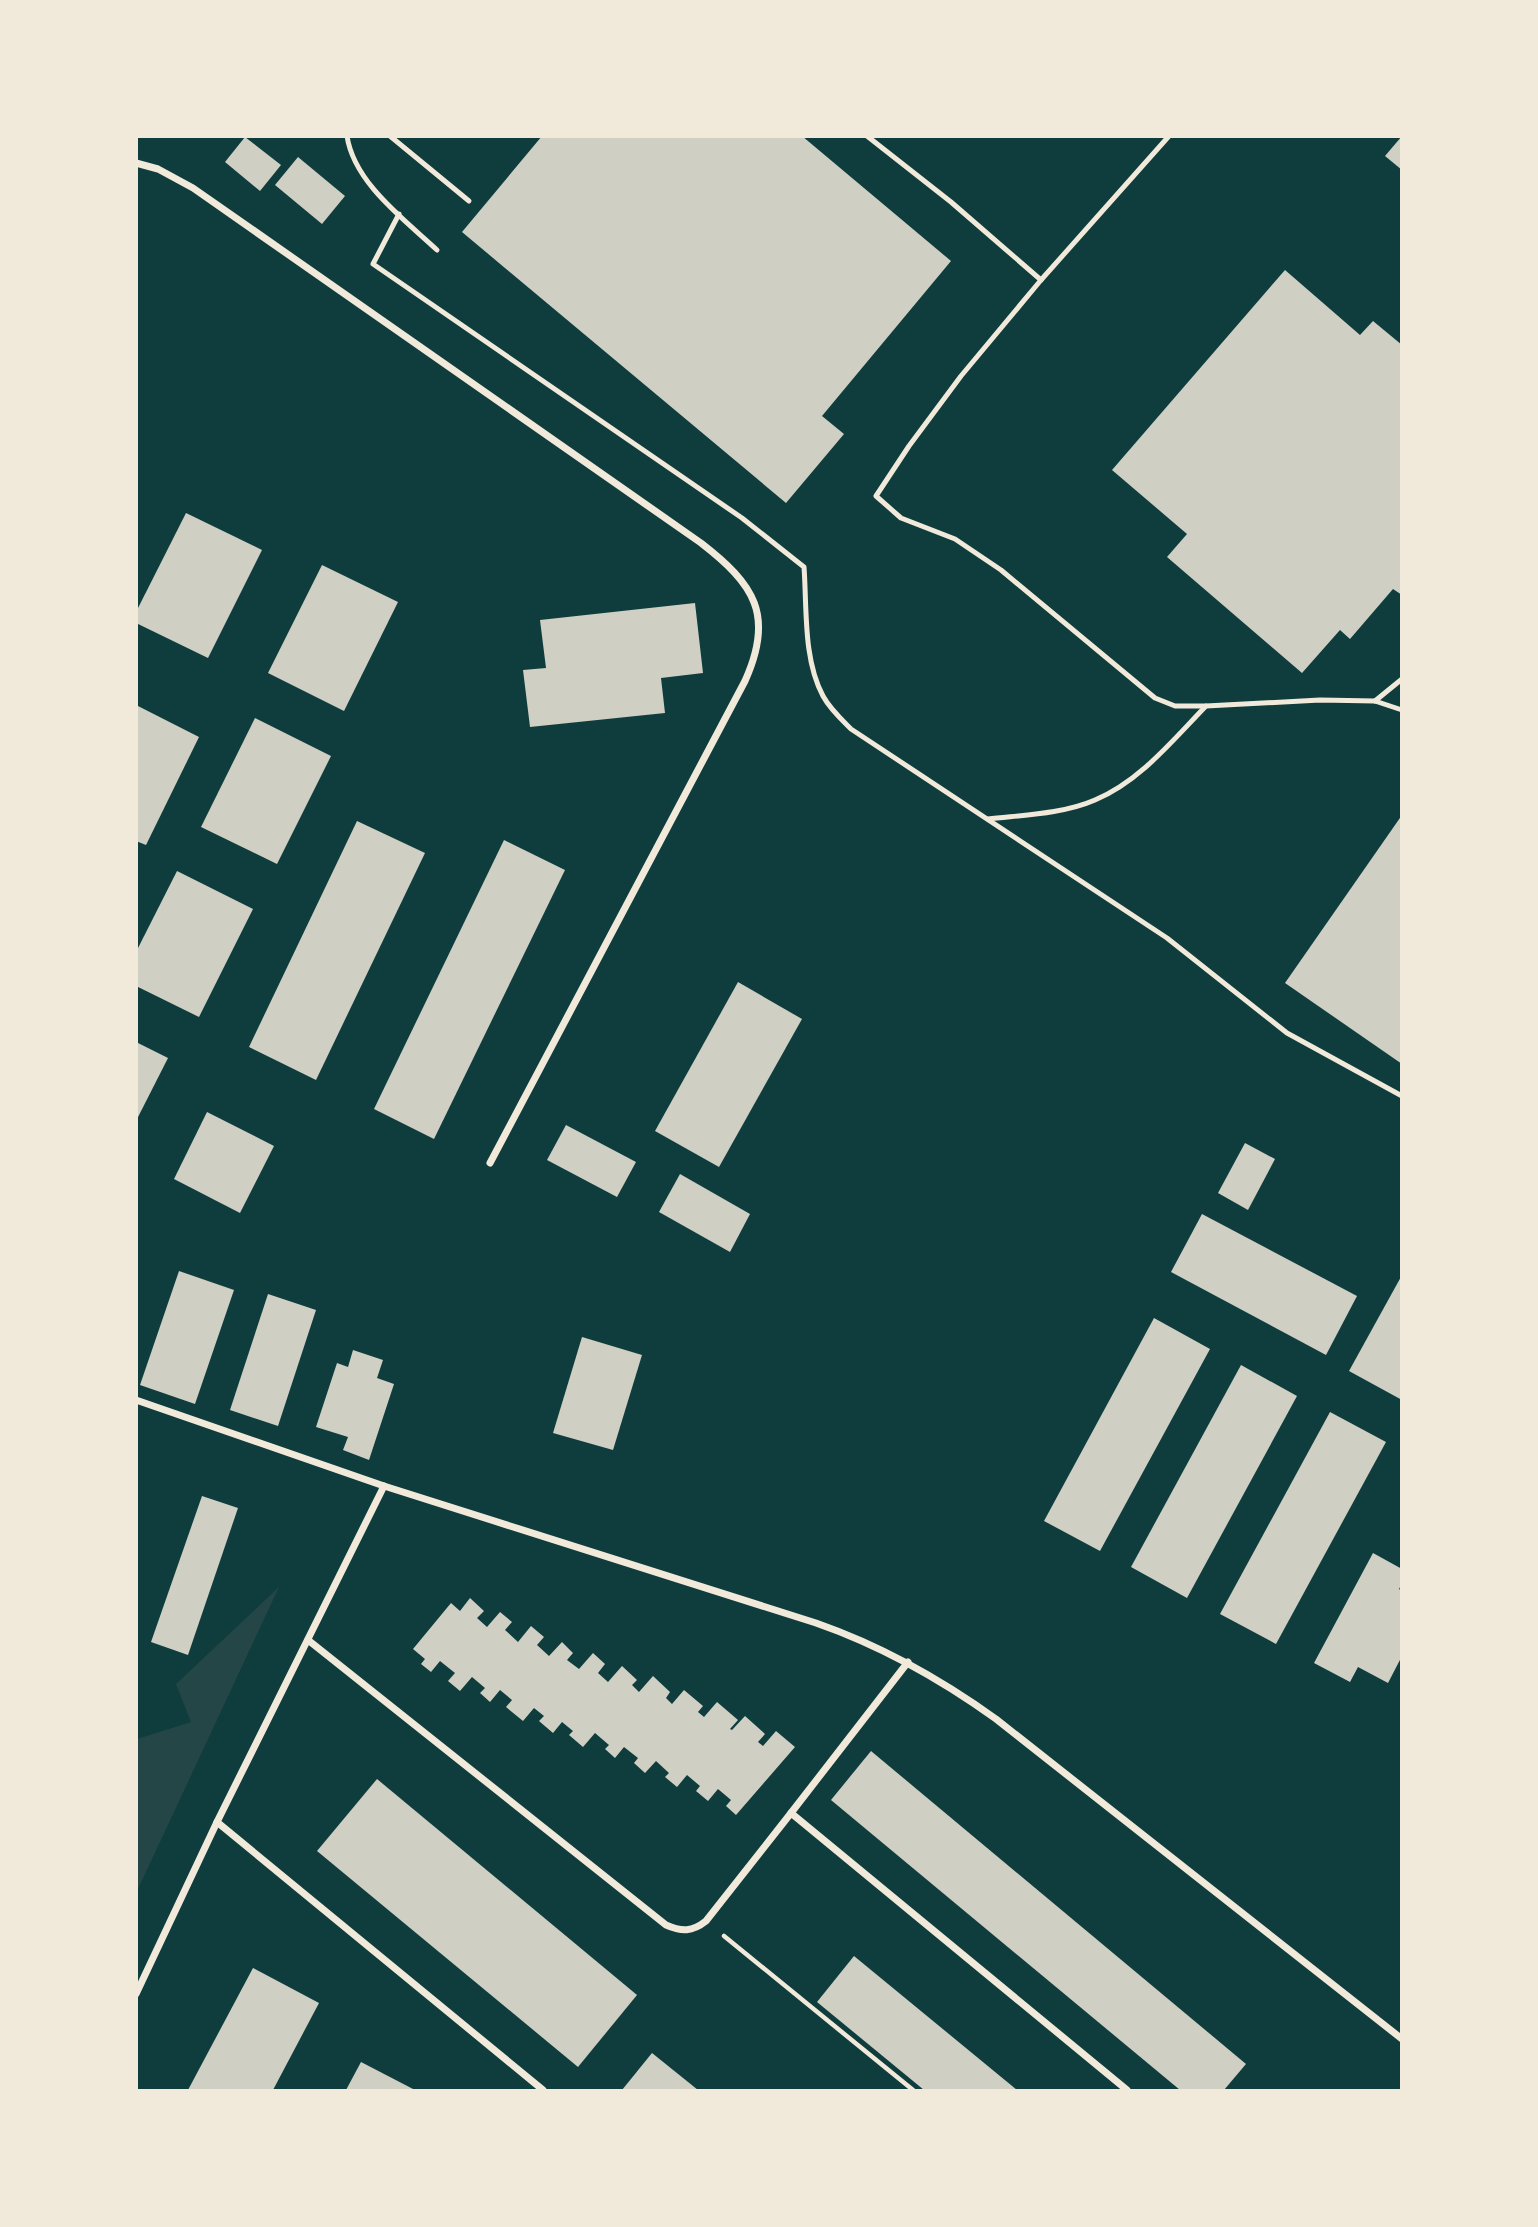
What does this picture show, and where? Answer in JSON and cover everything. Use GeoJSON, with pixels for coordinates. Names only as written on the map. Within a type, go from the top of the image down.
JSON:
{"type":"FeatureCollection","features":[{"type":"Feature","properties":{"kind":"street"},"geometry":{"type":"LineString","coordinates":[[136,163],[158,169],[193,188],[701,543],[737,574],[755,601],[758,633],[754,656],[745,681],[490,1163]]}},
{"type":"Feature","properties":{"kind":"street"},"geometry":{"type":"LineString","coordinates":[[136,1400],[384,1486],[816,1623],[908,1662],[996,1719],[1402,2039]]}},
{"type":"Feature","properties":{"kind":"street"},"geometry":{"type":"LineString","coordinates":[[136,1994],[384,1486]]}},
{"type":"Feature","properties":{"kind":"street"},"geometry":{"type":"LineString","coordinates":[[308,1640],[666,1925],[688,1931],[706,1922],[908,1662]]}},
{"type":"Feature","properties":{"kind":"street"},"geometry":{"type":"LineString","coordinates":[[791,1813],[1127,2091]]}},
{"type":"Feature","properties":{"kind":"street"},"geometry":{"type":"LineString","coordinates":[[218,1822],[543,2091]]}},
{"type":"Feature","properties":{"kind":"lane"},"geometry":{"type":"LineString","coordinates":[[347,136],[349,148],[376,194],[437,250]]}},
{"type":"Feature","properties":{"kind":"lane"},"geometry":{"type":"LineString","coordinates":[[390,136],[469,201]]}},
{"type":"Feature","properties":{"kind":"lane"},"geometry":{"type":"LineString","coordinates":[[867,136],[951,202],[1041,281]]}},
{"type":"Feature","properties":{"kind":"lane"},"geometry":{"type":"LineString","coordinates":[[1169,136],[961,376],[876,496],[901,518],[955,539],[1001,570],[1155,698],[1175,706],[1320,700],[1375,701],[1402,710]]}},
{"type":"Feature","properties":{"kind":"lane"},"geometry":{"type":"LineString","coordinates":[[399,214],[373,264],[742,518],[804,567],[809,644],[815,678],[834,712],[867,741],[1167,938],[1287,1032],[1402,1096]]}},
{"type":"Feature","properties":{"kind":"lane"},"geometry":{"type":"LineString","coordinates":[[1375,701],[1402,678]]}},
{"type":"Feature","properties":{"kind":"lane"},"geometry":{"type":"LineString","coordinates":[[988,819],[1054,811],[1093,801],[1124,784],[1155,760],[1206,706]]}},
{"type":"Feature","properties":{"kind":"path"},"geometry":{"type":"LineString","coordinates":[[706,1922],[913,2091]]}},
{"type":"Feature","properties":{"kind":"shaded area"},"geometry":{"type":"Polygon","coordinates":[[[279,1587],[138,1889],[137,1739],[191,1722],[176,1684],[279,1587]]]}},
{"type":"Feature","properties":{"kind":"building"},"geometry":{"type":"Polygon","coordinates":[[[542,136],[802,136],[951,261],[822,416],[844,434],[786,503],[462,232],[542,136]]]}},
{"type":"Feature","properties":{"kind":"building"},"geometry":{"type":"Polygon","coordinates":[[[1402,136],[1402,170],[1385,156],[1402,136]]]}},
{"type":"Feature","properties":{"kind":"building"},"geometry":{"type":"Polygon","coordinates":[[[245,137],[281,165],[260,191],[225,162],[245,137]]]}},
{"type":"Feature","properties":{"kind":"building"},"geometry":{"type":"Polygon","coordinates":[[[298,157],[345,196],[322,224],[275,185],[298,157]]]}},
{"type":"Feature","properties":{"kind":"building"},"geometry":{"type":"Polygon","coordinates":[[[1285,270],[1360,335],[1373,321],[1402,345],[1402,595],[1393,589],[1350,639],[1340,630],[1302,673],[1167,557],[1187,534],[1112,470],[1285,270]]]}},
{"type":"Feature","properties":{"kind":"building"},"geometry":{"type":"Polygon","coordinates":[[[186,513],[262,550],[208,658],[136,623],[136,612],[186,513]]]}},
{"type":"Feature","properties":{"kind":"building"},"geometry":{"type":"Polygon","coordinates":[[[322,565],[398,602],[344,711],[268,673],[322,565]]]}},
{"type":"Feature","properties":{"kind":"building"},"geometry":{"type":"Polygon","coordinates":[[[695,603],[703,673],[661,678],[665,713],[530,727],[523,670],[546,668],[540,620],[695,603]]]}},
{"type":"Feature","properties":{"kind":"building"},"geometry":{"type":"Polygon","coordinates":[[[136,705],[199,737],[146,845],[136,841],[136,705]]]}},
{"type":"Feature","properties":{"kind":"building"},"geometry":{"type":"Polygon","coordinates":[[[255,718],[331,756],[277,864],[201,827],[255,718]]]}},
{"type":"Feature","properties":{"kind":"building"},"geometry":{"type":"Polygon","coordinates":[[[1402,815],[1402,1064],[1285,983],[1402,815]]]}},
{"type":"Feature","properties":{"kind":"building"},"geometry":{"type":"Polygon","coordinates":[[[357,821],[425,853],[316,1080],[249,1047],[357,821]]]}},
{"type":"Feature","properties":{"kind":"building"},"geometry":{"type":"Polygon","coordinates":[[[504,840],[565,870],[434,1139],[374,1109],[504,840]]]}},
{"type":"Feature","properties":{"kind":"building"},"geometry":{"type":"Polygon","coordinates":[[[177,871],[253,909],[199,1017],[136,986],[136,952],[177,871]]]}},
{"type":"Feature","properties":{"kind":"building"},"geometry":{"type":"Polygon","coordinates":[[[738,982],[802,1019],[719,1167],[655,1131],[738,982]]]}},
{"type":"Feature","properties":{"kind":"building"},"geometry":{"type":"Polygon","coordinates":[[[136,1042],[168,1058],[136,1121],[136,1042]]]}},
{"type":"Feature","properties":{"kind":"building"},"geometry":{"type":"Polygon","coordinates":[[[207,1112],[274,1146],[240,1213],[174,1179],[207,1112]]]}},
{"type":"Feature","properties":{"kind":"building"},"geometry":{"type":"Polygon","coordinates":[[[566,1125],[636,1162],[617,1197],[547,1160],[566,1125]]]}},
{"type":"Feature","properties":{"kind":"building"},"geometry":{"type":"Polygon","coordinates":[[[1245,1143],[1275,1159],[1248,1210],[1218,1193],[1245,1143]]]}},
{"type":"Feature","properties":{"kind":"building"},"geometry":{"type":"Polygon","coordinates":[[[680,1174],[750,1214],[730,1252],[659,1212],[680,1174]]]}},
{"type":"Feature","properties":{"kind":"building"},"geometry":{"type":"Polygon","coordinates":[[[1202,1214],[1357,1296],[1326,1355],[1171,1272],[1202,1214]]]}},
{"type":"Feature","properties":{"kind":"building"},"geometry":{"type":"Polygon","coordinates":[[[179,1271],[234,1290],[195,1404],[140,1385],[179,1271]]]}},
{"type":"Feature","properties":{"kind":"building"},"geometry":{"type":"Polygon","coordinates":[[[1402,1275],[1402,1400],[1349,1371],[1402,1275]]]}},
{"type":"Feature","properties":{"kind":"building"},"geometry":{"type":"Polygon","coordinates":[[[268,1294],[316,1310],[278,1426],[230,1410],[268,1294]]]}},
{"type":"Feature","properties":{"kind":"building"},"geometry":{"type":"Polygon","coordinates":[[[1154,1318],[1210,1349],[1100,1551],[1044,1521],[1154,1318]]]}},
{"type":"Feature","properties":{"kind":"building"},"geometry":{"type":"Polygon","coordinates":[[[582,1337],[642,1355],[613,1450],[553,1433],[582,1337]]]}},
{"type":"Feature","properties":{"kind":"building"},"geometry":{"type":"Polygon","coordinates":[[[353,1350],[383,1360],[377,1378],[394,1384],[369,1460],[343,1450],[348,1437],[316,1427],[337,1363],[348,1367],[353,1350]]]}},
{"type":"Feature","properties":{"kind":"building"},"geometry":{"type":"Polygon","coordinates":[[[1241,1365],[1297,1396],[1187,1598],[1131,1567],[1241,1365]]]}},
{"type":"Feature","properties":{"kind":"building"},"geometry":{"type":"Polygon","coordinates":[[[1330,1412],[1386,1442],[1276,1644],[1220,1614],[1330,1412]]]}},
{"type":"Feature","properties":{"kind":"building"},"geometry":{"type":"Polygon","coordinates":[[[202,1496],[238,1508],[188,1655],[151,1642],[202,1496]]]}},
{"type":"Feature","properties":{"kind":"building"},"geometry":{"type":"Polygon","coordinates":[[[1373,1553],[1402,1569],[1402,1584],[1399,1589],[1402,1591],[1402,1656],[1388,1683],[1358,1667],[1350,1682],[1314,1663],[1373,1553]]]}},
{"type":"Feature","properties":{"kind":"building"},"geometry":{"type":"Polygon","coordinates":[[[470,1598],[484,1611],[477,1618],[487,1627],[500,1612],[512,1622],[505,1630],[518,1642],[531,1626],[544,1637],[537,1645],[549,1656],[562,1642],[573,1653],[567,1660],[579,1669],[593,1653],[605,1664],[598,1673],[608,1682],[622,1666],[637,1680],[632,1685],[639,1692],[653,1676],[670,1692],[666,1698],[672,1704],[684,1690],[703,1706],[698,1712],[704,1717],[717,1702],[738,1720],[730,1729],[745,1716],[765,1734],[758,1742],[763,1746],[776,1731],[795,1747],[736,1815],[726,1806],[731,1800],[718,1789],[708,1801],[696,1791],[700,1786],[687,1775],[677,1787],[665,1777],[669,1773],[656,1761],[645,1773],[634,1763],[638,1758],[624,1747],[615,1758],[605,1749],[609,1745],[595,1733],[583,1747],[569,1735],[573,1731],[562,1722],[553,1733],[539,1721],[544,1716],[534,1708],[523,1721],[506,1707],[512,1700],[500,1690],[490,1702],[480,1693],[485,1688],[472,1677],[460,1691],[448,1681],[455,1673],[440,1661],[431,1672],[421,1664],[425,1659],[413,1649],[451,1603],[460,1611],[470,1598]]]}},
{"type":"Feature","properties":{"kind":"building"},"geometry":{"type":"Polygon","coordinates":[[[871,1751],[1246,2064],[1224,2090],[1180,2090],[831,1800],[871,1751]]]}},
{"type":"Feature","properties":{"kind":"building"},"geometry":{"type":"Polygon","coordinates":[[[377,1779],[637,1995],[578,2067],[317,1851],[377,1779]]]}},
{"type":"Feature","properties":{"kind":"building"},"geometry":{"type":"Polygon","coordinates":[[[854,1956],[1017,2090],[924,2090],[817,2002],[854,1956]]]}},
{"type":"Feature","properties":{"kind":"building"},"geometry":{"type":"Polygon","coordinates":[[[253,1968],[319,2003],[273,2090],[188,2090],[253,1968]]]}},
{"type":"Feature","properties":{"kind":"building"},"geometry":{"type":"Polygon","coordinates":[[[652,2053],[698,2090],[622,2090],[652,2053]]]}},
{"type":"Feature","properties":{"kind":"building"},"geometry":{"type":"Polygon","coordinates":[[[361,2062],[415,2090],[346,2090],[361,2062]]]}}]}
